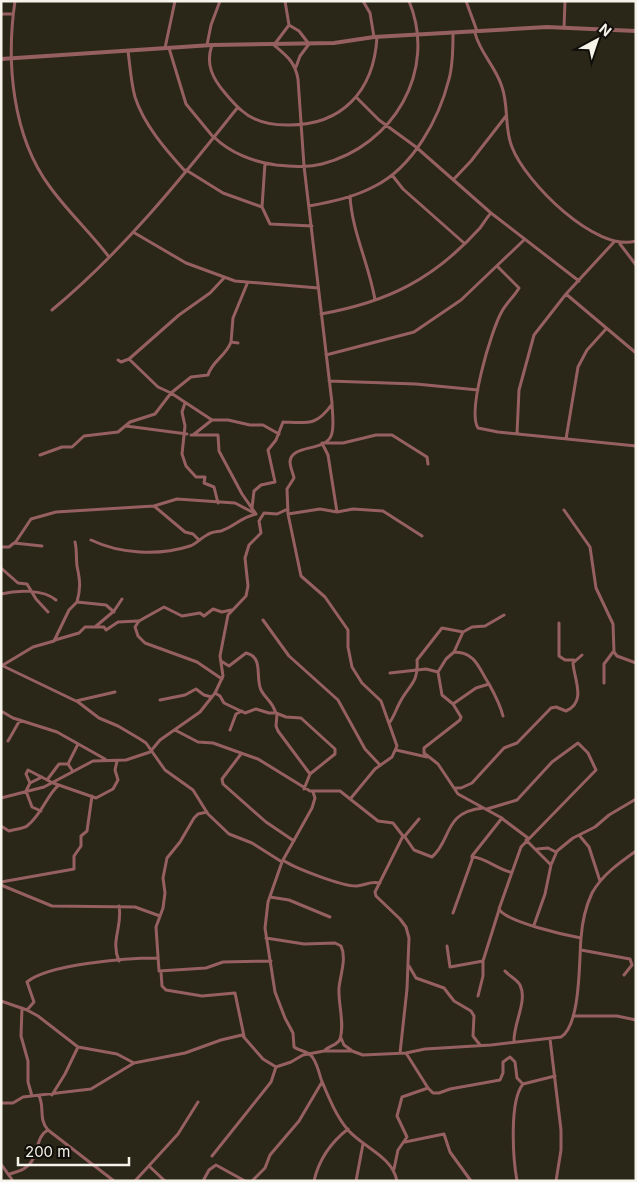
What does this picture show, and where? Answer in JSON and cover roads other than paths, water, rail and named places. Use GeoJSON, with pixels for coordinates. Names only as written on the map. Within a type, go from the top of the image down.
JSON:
{"type":"FeatureCollection","features":[{"type":"Feature","properties":{"kind":"street"},"geometry":{"type":"LineString","coordinates":[[15,1],[11,70],[17,113],[34,159],[49,186],[109,256]]}},
{"type":"Feature","properties":{"kind":"street"},"geometry":{"type":"LineString","coordinates":[[175,1],[167,48],[186,104],[214,138],[230,149],[265,163],[304,166],[320,165],[350,154],[371,142],[387,125],[410,88],[415,70],[418,35],[409,1]]}},
{"type":"Feature","properties":{"kind":"street"},"geometry":{"type":"LineString","coordinates":[[220,1],[211,25],[208,54],[210,69],[216,83],[238,107],[265,123],[301,126],[331,118],[356,97],[369,74],[376,50],[375,37],[370,13],[363,1]]}},
{"type":"Feature","properties":{"kind":"street"},"geometry":{"type":"LineString","coordinates":[[274,44],[289,25],[285,1]]}},
{"type":"Feature","properties":{"kind":"street"},"geometry":{"type":"LineString","coordinates":[[466,1],[482,51],[492,64],[502,86],[511,146],[532,181],[565,213],[614,242],[636,241]]}},
{"type":"Feature","properties":{"kind":"street"},"geometry":{"type":"LineString","coordinates":[[564,28],[565,1]]}},
{"type":"Feature","properties":{"kind":"street"},"geometry":{"type":"LineString","coordinates":[[1,14],[13,14]]}},
{"type":"Feature","properties":{"kind":"street"},"geometry":{"type":"LineString","coordinates":[[289,25],[299,31],[309,44]]}},
{"type":"Feature","properties":{"kind":"street"},"geometry":{"type":"LineString","coordinates":[[1,60],[210,45],[309,44],[375,37],[476,33],[547,27],[636,31]]}},
{"type":"Feature","properties":{"kind":"street"},"geometry":{"type":"LineString","coordinates":[[310,206],[350,196],[376,186],[392,175],[416,147],[434,119],[445,94],[451,66],[453,34]]}},
{"type":"Feature","properties":{"kind":"street"},"geometry":{"type":"LineString","coordinates":[[274,44],[291,59],[296,67]]}},
{"type":"Feature","properties":{"kind":"street"},"geometry":{"type":"LineString","coordinates":[[309,44],[300,56],[296,67],[304,166],[332,403],[331,436],[322,443],[310,449],[296,452],[291,456],[290,464],[294,478],[287,489],[288,512],[301,576],[325,597],[347,627],[352,667],[362,683],[381,701],[390,722],[396,750],[392,757],[380,765],[351,798]]}},
{"type":"Feature","properties":{"kind":"street"},"geometry":{"type":"LineString","coordinates":[[128,51],[135,96],[142,114],[168,152],[186,171],[223,193],[262,207]]}},
{"type":"Feature","properties":{"kind":"street"},"geometry":{"type":"LineString","coordinates":[[356,97],[387,125],[454,179],[491,213],[579,281]]}},
{"type":"Feature","properties":{"kind":"street"},"geometry":{"type":"LineString","coordinates":[[52,310],[80,287],[133,232],[214,138],[238,107]]}},
{"type":"Feature","properties":{"kind":"street"},"geometry":{"type":"LineString","coordinates":[[454,179],[471,161],[506,116]]}},
{"type":"Feature","properties":{"kind":"street"},"geometry":{"type":"LineString","coordinates":[[265,163],[262,207],[270,224],[312,226]]}},
{"type":"Feature","properties":{"kind":"street"},"geometry":{"type":"LineString","coordinates":[[392,175],[403,190],[464,242]]}},
{"type":"Feature","properties":{"kind":"street"},"geometry":{"type":"LineString","coordinates":[[350,196],[354,225],[365,258],[375,300]]}},
{"type":"Feature","properties":{"kind":"street"},"geometry":{"type":"LineString","coordinates":[[322,314],[400,292],[420,280],[464,242],[480,228],[491,213]]}},
{"type":"Feature","properties":{"kind":"street"},"geometry":{"type":"LineString","coordinates":[[133,232],[186,263],[224,278],[247,284],[318,288]]}},
{"type":"Feature","properties":{"kind":"street"},"geometry":{"type":"LineString","coordinates":[[326,356],[414,332],[461,300],[525,239]]}},
{"type":"Feature","properties":{"kind":"street"},"geometry":{"type":"LineString","coordinates":[[517,434],[519,390],[534,335],[566,294],[614,242]]}},
{"type":"Feature","properties":{"kind":"street"},"geometry":{"type":"LineString","coordinates":[[620,243],[636,265]]}},
{"type":"Feature","properties":{"kind":"street"},"geometry":{"type":"LineString","coordinates":[[497,266],[519,288],[506,303],[496,323],[484,357],[478,390],[476,422],[478,428],[566,440],[636,446]]}},
{"type":"Feature","properties":{"kind":"street"},"geometry":{"type":"LineString","coordinates":[[118,360],[121,362],[129,359],[179,315],[210,293],[224,278]]}},
{"type":"Feature","properties":{"kind":"street"},"geometry":{"type":"LineString","coordinates":[[40,455],[62,447],[72,447],[84,436],[118,432],[130,422],[155,414],[171,393],[191,377],[208,375],[211,366],[224,353],[231,342],[233,318],[247,284]]}},
{"type":"Feature","properties":{"kind":"street"},"geometry":{"type":"LineString","coordinates":[[566,294],[636,353]]}},
{"type":"Feature","properties":{"kind":"street"},"geometry":{"type":"LineString","coordinates":[[566,440],[578,367],[587,350],[606,329]]}},
{"type":"Feature","properties":{"kind":"street"},"geometry":{"type":"LineString","coordinates":[[231,342],[238,343]]}},
{"type":"Feature","properties":{"kind":"street"},"geometry":{"type":"LineString","coordinates":[[129,359],[158,387],[171,393],[212,420],[228,420],[250,425],[263,425],[279,434]]}},
{"type":"Feature","properties":{"kind":"street"},"geometry":{"type":"LineString","coordinates":[[329,381],[416,384],[478,390]]}},
{"type":"Feature","properties":{"kind":"street"},"geometry":{"type":"LineString","coordinates":[[185,403],[182,412],[185,434],[182,454],[186,466],[196,477],[205,477],[204,483],[214,487],[218,503]]}},
{"type":"Feature","properties":{"kind":"street"},"geometry":{"type":"LineString","coordinates":[[252,508],[254,491],[262,485],[275,482],[268,450],[279,434],[283,422],[308,423],[320,419],[332,403]]}},
{"type":"Feature","properties":{"kind":"street"},"geometry":{"type":"LineString","coordinates":[[191,435],[212,420]]}},
{"type":"Feature","properties":{"kind":"street"},"geometry":{"type":"LineString","coordinates":[[126,426],[191,435],[218,435],[218,451],[256,514]]}},
{"type":"Feature","properties":{"kind":"street"},"geometry":{"type":"LineString","coordinates":[[322,443],[342,443],[376,435],[392,435],[427,457],[428,464]]}},
{"type":"Feature","properties":{"kind":"street"},"geometry":{"type":"LineString","coordinates":[[322,443],[328,455],[337,512]]}},
{"type":"Feature","properties":{"kind":"street"},"geometry":{"type":"LineString","coordinates":[[15,544],[31,519],[56,512],[154,506],[177,500],[235,503],[256,514]]}},
{"type":"Feature","properties":{"kind":"street"},"geometry":{"type":"LineString","coordinates":[[154,506],[185,532],[193,534],[199,540]]}},
{"type":"Feature","properties":{"kind":"street"},"geometry":{"type":"LineString","coordinates":[[1,798],[53,783],[72,770],[93,761],[117,761],[150,752],[160,740],[193,719],[214,695],[224,674],[221,661],[228,615],[246,596],[248,586],[245,558],[249,545],[261,533],[259,521],[264,513],[277,514],[320,509],[337,512],[353,509],[383,511],[422,536]]}},
{"type":"Feature","properties":{"kind":"street"},"geometry":{"type":"LineString","coordinates":[[564,510],[590,547],[596,588],[613,624],[613,651],[604,664],[604,683]]}},
{"type":"Feature","properties":{"kind":"street"},"geometry":{"type":"LineString","coordinates":[[91,540],[106,547],[135,552],[192,546],[209,534],[223,530],[242,517],[256,514]]}},
{"type":"Feature","properties":{"kind":"street"},"geometry":{"type":"LineString","coordinates":[[54,640],[69,610],[77,602],[81,588],[75,542]]}},
{"type":"Feature","properties":{"kind":"street"},"geometry":{"type":"LineString","coordinates":[[1,547],[9,547],[15,544],[42,546]]}},
{"type":"Feature","properties":{"kind":"street"},"geometry":{"type":"LineString","coordinates":[[1,568],[18,582],[27,584],[31,592],[48,612]]}},
{"type":"Feature","properties":{"kind":"street"},"geometry":{"type":"LineString","coordinates":[[1,594],[31,592],[50,596],[56,600]]}},
{"type":"Feature","properties":{"kind":"street"},"geometry":{"type":"LineString","coordinates":[[93,628],[114,612],[122,599]]}},
{"type":"Feature","properties":{"kind":"street"},"geometry":{"type":"LineString","coordinates":[[77,602],[106,604],[114,612]]}},
{"type":"Feature","properties":{"kind":"street"},"geometry":{"type":"LineString","coordinates":[[2,665],[32,647],[79,633],[86,627],[104,627],[106,630],[118,622],[139,621],[164,607],[187,616],[200,613],[204,616],[213,609],[224,612],[232,609]]}},
{"type":"Feature","properties":{"kind":"street"},"geometry":{"type":"LineString","coordinates":[[427,757],[424,748],[460,720],[461,717],[453,704],[442,695],[438,672],[446,659],[454,652],[463,632],[472,627],[485,626],[504,615]]}},
{"type":"Feature","properties":{"kind":"street"},"geometry":{"type":"LineString","coordinates":[[263,620],[289,656],[338,700],[365,749],[380,765]]}},
{"type":"Feature","properties":{"kind":"street"},"geometry":{"type":"LineString","coordinates":[[139,621],[135,631],[145,643],[197,662],[222,679]]}},
{"type":"Feature","properties":{"kind":"street"},"geometry":{"type":"LineString","coordinates":[[559,623],[559,656],[565,660],[574,660],[582,655]]}},
{"type":"Feature","properties":{"kind":"street"},"geometry":{"type":"LineString","coordinates":[[390,722],[399,704],[414,684],[418,671],[417,660],[436,633],[442,628],[463,632]]}},
{"type":"Feature","properties":{"kind":"street"},"geometry":{"type":"LineString","coordinates":[[613,651],[617,656],[636,663]]}},
{"type":"Feature","properties":{"kind":"street"},"geometry":{"type":"LineString","coordinates":[[454,652],[467,654],[477,662],[496,695],[503,716]]}},
{"type":"Feature","properties":{"kind":"street"},"geometry":{"type":"LineString","coordinates":[[221,661],[229,666],[244,654],[251,655],[257,661],[258,681],[261,691],[273,702],[277,713],[276,726],[278,731],[310,774]]}},
{"type":"Feature","properties":{"kind":"street"},"geometry":{"type":"LineString","coordinates":[[454,788],[461,788],[472,783],[504,748],[517,743],[551,708],[556,707],[566,711],[572,707],[579,693],[574,673],[574,660]]}},
{"type":"Feature","properties":{"kind":"street"},"geometry":{"type":"LineString","coordinates":[[2,665],[75,701],[98,718],[140,738],[146,743],[150,752],[165,770],[193,790],[207,812],[229,834],[252,843],[283,861],[317,876],[352,885],[360,885],[367,882],[380,883]]}},
{"type":"Feature","properties":{"kind":"street"},"geometry":{"type":"LineString","coordinates":[[390,673],[430,669],[438,672]]}},
{"type":"Feature","properties":{"kind":"street"},"geometry":{"type":"LineString","coordinates":[[453,704],[476,688],[489,684]]}},
{"type":"Feature","properties":{"kind":"street"},"geometry":{"type":"LineString","coordinates":[[160,700],[196,689],[214,695],[224,703],[242,711],[247,712],[256,708],[270,713],[301,718],[335,749],[332,756],[310,774],[304,789]]}},
{"type":"Feature","properties":{"kind":"street"},"geometry":{"type":"LineString","coordinates":[[75,701],[115,692]]}},
{"type":"Feature","properties":{"kind":"street"},"geometry":{"type":"LineString","coordinates":[[1,710],[20,720],[54,730],[105,760]]}},
{"type":"Feature","properties":{"kind":"street"},"geometry":{"type":"LineString","coordinates":[[230,730],[236,714],[242,711]]}},
{"type":"Feature","properties":{"kind":"street"},"geometry":{"type":"LineString","coordinates":[[8,741],[20,720]]}},
{"type":"Feature","properties":{"kind":"street"},"geometry":{"type":"LineString","coordinates":[[175,730],[198,742],[214,743],[258,759],[304,789],[313,792],[334,790],[351,798],[378,821],[393,823],[414,850],[432,857],[455,820],[469,810],[517,800],[554,760],[580,743],[592,759],[596,770],[527,839],[517,853],[483,961],[483,976],[478,996]]}},
{"type":"Feature","properties":{"kind":"street"},"geometry":{"type":"LineString","coordinates":[[68,764],[78,744]]}},
{"type":"Feature","properties":{"kind":"street"},"geometry":{"type":"LineString","coordinates":[[396,750],[427,757],[436,762],[458,794],[502,818],[527,839],[550,865]]}},
{"type":"Feature","properties":{"kind":"street"},"geometry":{"type":"LineString","coordinates":[[241,754],[222,779],[223,784],[266,822],[294,841]]}},
{"type":"Feature","properties":{"kind":"street"},"geometry":{"type":"LineString","coordinates":[[30,783],[26,774],[28,770],[53,783],[96,798],[113,788],[118,780],[115,770],[117,761]]}},
{"type":"Feature","properties":{"kind":"street"},"geometry":{"type":"LineString","coordinates":[[47,780],[59,764],[68,764]]}},
{"type":"Feature","properties":{"kind":"street"},"geometry":{"type":"LineString","coordinates":[[68,764],[72,770]]}},
{"type":"Feature","properties":{"kind":"street"},"geometry":{"type":"LineString","coordinates":[[41,811],[32,807],[26,791],[30,783],[42,777]]}},
{"type":"Feature","properties":{"kind":"street"},"geometry":{"type":"LineString","coordinates":[[1,826],[8,831],[26,827],[47,804],[53,790],[59,785]]}},
{"type":"Feature","properties":{"kind":"street"},"geometry":{"type":"LineString","coordinates":[[313,792],[314,804],[283,861],[270,897],[266,917],[266,938],[275,992],[284,1018],[294,1033],[294,1047],[309,1053],[314,1058],[322,1081],[348,1129],[394,1169]]}},
{"type":"Feature","properties":{"kind":"street"},"geometry":{"type":"LineString","coordinates":[[1,794],[9,795]]}},
{"type":"Feature","properties":{"kind":"street"},"geometry":{"type":"LineString","coordinates":[[1,884],[74,869],[74,856],[81,846],[80,836],[87,831],[92,796]]}},
{"type":"Feature","properties":{"kind":"street"},"geometry":{"type":"LineString","coordinates":[[534,925],[545,894],[550,865],[556,852],[636,799]]}},
{"type":"Feature","properties":{"kind":"street"},"geometry":{"type":"LineString","coordinates":[[207,812],[198,814],[194,818],[180,842],[166,858],[163,878],[165,898],[156,927],[157,958],[162,986],[166,990],[202,996],[235,992],[244,1036],[262,1058],[276,1067]]}},
{"type":"Feature","properties":{"kind":"street"},"geometry":{"type":"LineString","coordinates":[[452,913],[472,856],[502,818]]}},
{"type":"Feature","properties":{"kind":"street"},"geometry":{"type":"LineString","coordinates":[[400,1053],[410,951],[406,927],[374,892],[404,837],[419,819]]}},
{"type":"Feature","properties":{"kind":"street"},"geometry":{"type":"LineString","coordinates":[[579,835],[587,844],[600,882]]}},
{"type":"Feature","properties":{"kind":"street"},"geometry":{"type":"LineString","coordinates":[[537,849],[548,848],[556,852]]}},
{"type":"Feature","properties":{"kind":"street"},"geometry":{"type":"LineString","coordinates":[[340,1038],[344,1045],[352,1051],[363,1055],[406,1053],[424,1048],[550,1039],[564,1035],[573,1016],[581,938],[587,906],[600,882],[636,851]]}},
{"type":"Feature","properties":{"kind":"street"},"geometry":{"type":"LineString","coordinates":[[472,858],[479,857],[495,867],[510,872]]}},
{"type":"Feature","properties":{"kind":"street"},"geometry":{"type":"LineString","coordinates":[[1,884],[52,906],[135,907],[160,916]]}},
{"type":"Feature","properties":{"kind":"street"},"geometry":{"type":"LineString","coordinates":[[270,897],[289,900],[330,917]]}},
{"type":"Feature","properties":{"kind":"street"},"geometry":{"type":"LineString","coordinates":[[119,961],[114,943],[121,918],[120,906]]}},
{"type":"Feature","properties":{"kind":"street"},"geometry":{"type":"LineString","coordinates":[[499,909],[509,917],[581,938]]}},
{"type":"Feature","properties":{"kind":"street"},"geometry":{"type":"LineString","coordinates":[[266,938],[304,944],[334,943],[341,946],[344,954],[339,989],[342,1011],[340,1038],[337,1043],[324,1051]]}},
{"type":"Feature","properties":{"kind":"street"},"geometry":{"type":"LineString","coordinates":[[447,946],[450,967],[483,961]]}},
{"type":"Feature","properties":{"kind":"street"},"geometry":{"type":"LineString","coordinates":[[581,950],[630,959],[632,963],[624,975]]}},
{"type":"Feature","properties":{"kind":"street"},"geometry":{"type":"LineString","coordinates":[[27,1010],[34,1002],[27,982],[38,975],[98,962],[157,958]]}},
{"type":"Feature","properties":{"kind":"street"},"geometry":{"type":"LineString","coordinates":[[161,972],[178,968],[206,968],[220,962],[271,961]]}},
{"type":"Feature","properties":{"kind":"street"},"geometry":{"type":"LineString","coordinates":[[408,965],[416,978],[444,988],[454,1001],[471,1011],[474,1016],[473,1036],[481,1045]]}},
{"type":"Feature","properties":{"kind":"street"},"geometry":{"type":"LineString","coordinates":[[505,971],[516,980],[521,990],[520,1008],[514,1028],[514,1042]]}},
{"type":"Feature","properties":{"kind":"street"},"geometry":{"type":"LineString","coordinates":[[1,1001],[27,1010],[78,1047],[118,1054],[134,1063]]}},
{"type":"Feature","properties":{"kind":"street"},"geometry":{"type":"LineString","coordinates":[[22,1008],[21,1036],[28,1061],[28,1082],[32,1096]]}},
{"type":"Feature","properties":{"kind":"street"},"geometry":{"type":"LineString","coordinates":[[573,1016],[611,1016],[636,1020]]}},
{"type":"Feature","properties":{"kind":"street"},"geometry":{"type":"LineString","coordinates":[[1,1103],[13,1103],[23,1097],[91,1089],[134,1063],[178,1055],[221,1040],[244,1036]]}},
{"type":"Feature","properties":{"kind":"street"},"geometry":{"type":"LineString","coordinates":[[550,1039],[562,1138],[556,1181]]}},
{"type":"Feature","properties":{"kind":"street"},"geometry":{"type":"LineString","coordinates":[[52,1095],[60,1086],[78,1047]]}},
{"type":"Feature","properties":{"kind":"street"},"geometry":{"type":"LineString","coordinates":[[212,1156],[271,1082],[276,1067],[309,1053],[352,1051]]}},
{"type":"Feature","properties":{"kind":"street"},"geometry":{"type":"LineString","coordinates":[[406,1053],[433,1093],[439,1094],[450,1089],[496,1082],[502,1079],[504,1059],[510,1057],[515,1062],[517,1078],[523,1084]]}},
{"type":"Feature","properties":{"kind":"street"},"geometry":{"type":"LineString","coordinates":[[523,1084],[555,1076]]}},
{"type":"Feature","properties":{"kind":"street"},"geometry":{"type":"LineString","coordinates":[[252,1181],[264,1168],[270,1155],[299,1121],[322,1081]]}},
{"type":"Feature","properties":{"kind":"street"},"geometry":{"type":"LineString","coordinates":[[517,1181],[513,1158],[514,1113],[523,1084]]}},
{"type":"Feature","properties":{"kind":"street"},"geometry":{"type":"LineString","coordinates":[[397,1181],[394,1169],[398,1150],[405,1142],[406,1134],[397,1116],[402,1097],[428,1088]]}},
{"type":"Feature","properties":{"kind":"street"},"geometry":{"type":"LineString","coordinates":[[39,1096],[42,1101],[42,1122],[48,1130],[114,1181]]}},
{"type":"Feature","properties":{"kind":"street"},"geometry":{"type":"LineString","coordinates":[[135,1181],[178,1134],[198,1102]]}},
{"type":"Feature","properties":{"kind":"street"},"geometry":{"type":"LineString","coordinates":[[314,1181],[318,1164],[327,1149],[348,1129]]}},
{"type":"Feature","properties":{"kind":"street"},"geometry":{"type":"LineString","coordinates":[[10,1174],[28,1166],[37,1152],[41,1135],[48,1130]]}},
{"type":"Feature","properties":{"kind":"street"},"geometry":{"type":"LineString","coordinates":[[405,1142],[440,1133],[444,1134],[450,1152],[471,1181]]}},
{"type":"Feature","properties":{"kind":"street"},"geometry":{"type":"LineString","coordinates":[[356,1181],[363,1144]]}},
{"type":"Feature","properties":{"kind":"street"},"geometry":{"type":"LineString","coordinates":[[1,1164],[10,1174],[13,1181]]}},
{"type":"Feature","properties":{"kind":"street"},"geometry":{"type":"LineString","coordinates":[[203,1181],[209,1170],[216,1165],[242,1180]]}},
{"type":"Feature","properties":{"kind":"street"},"geometry":{"type":"LineString","coordinates":[[149,1166],[165,1181]]}}]}
